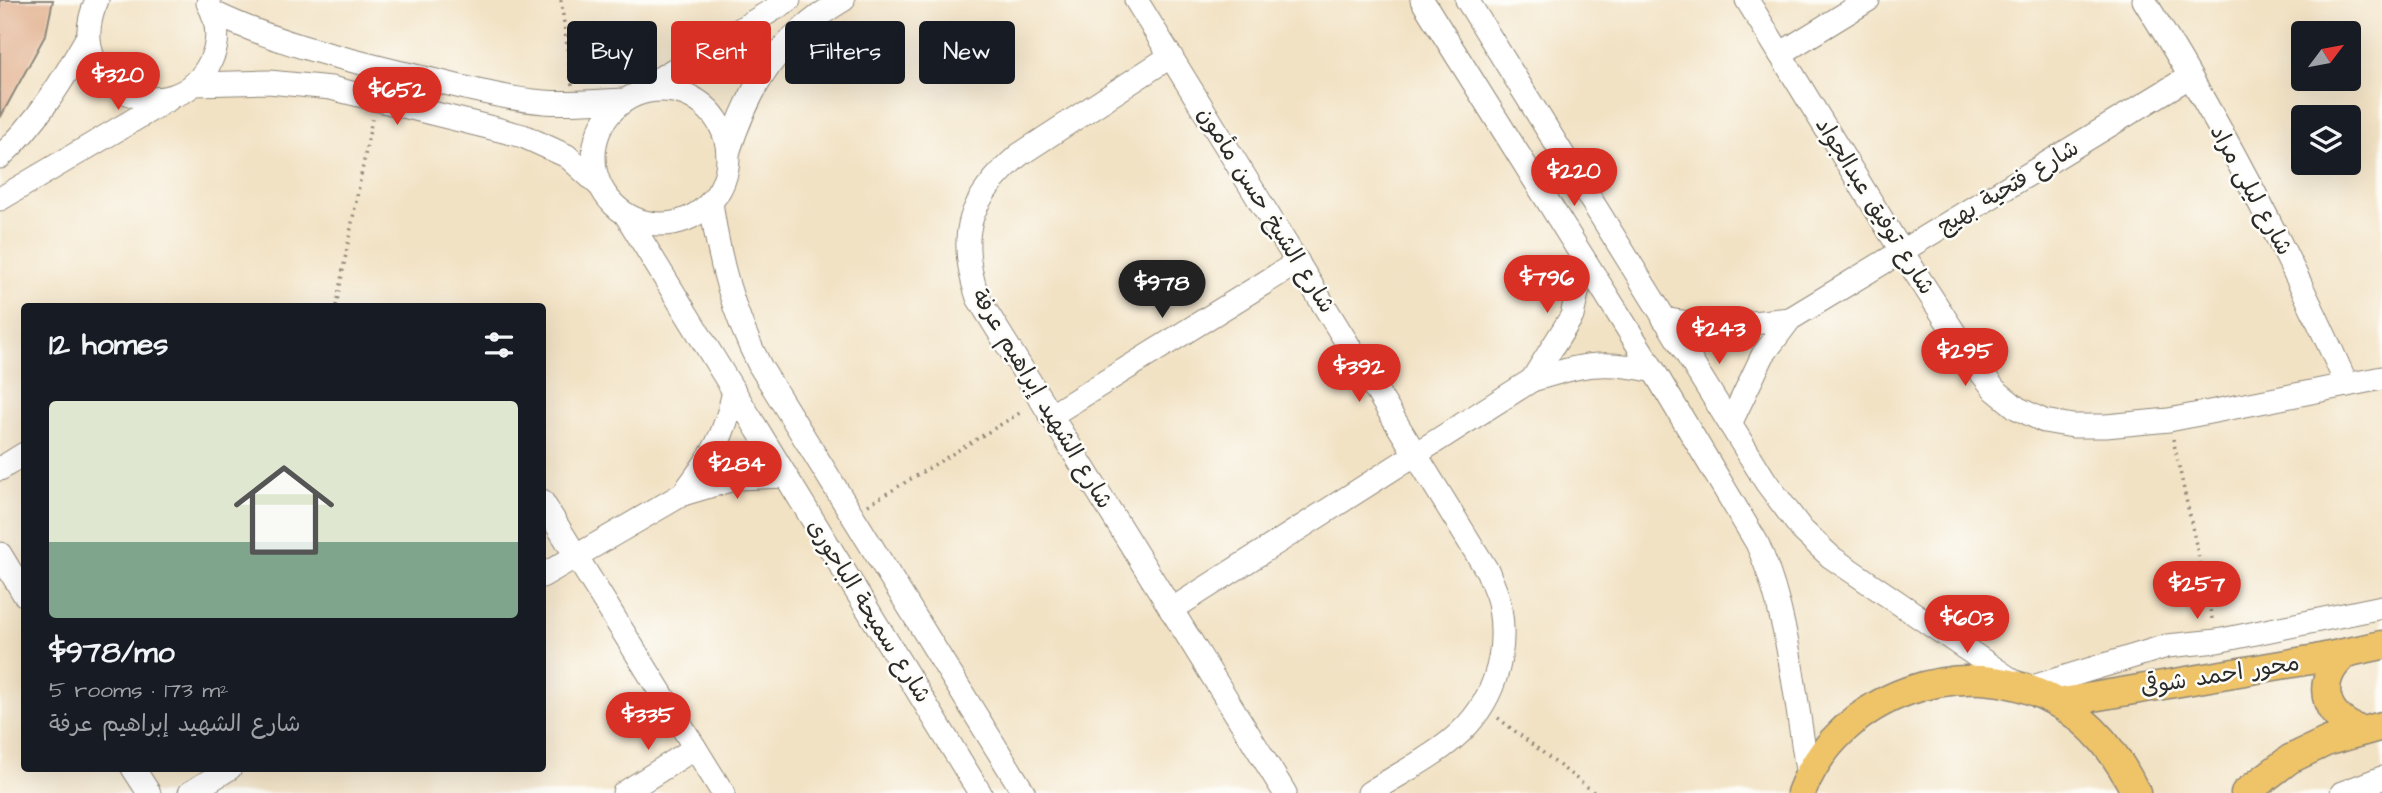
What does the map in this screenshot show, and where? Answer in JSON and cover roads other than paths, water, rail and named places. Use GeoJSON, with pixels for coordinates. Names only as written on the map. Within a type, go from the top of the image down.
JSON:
{"type":"FeatureCollection","features":[{"type":"Feature","properties":{"kind":"main road","name":"محور احمد شوقى"},"geometry":{"type":"LineString","coordinates":[[2057,703],[2382,645]]}},
{"type":"Feature","properties":{"kind":"main road"},"geometry":{"type":"LineString","coordinates":[[2349,652],[2339,658],[2332,668],[2326,690],[2333,713],[2341,721],[2372,729]]}},
{"type":"Feature","properties":{"kind":"main road"},"geometry":{"type":"LineString","coordinates":[[1801,786],[1828,746],[1853,720],[1882,701],[1915,687],[1951,680],[1986,680],[2024,688],[2057,703],[2093,729],[2121,762],[2136,793]]}},
{"type":"Feature","properties":{"kind":"main road"},"geometry":{"type":"LineString","coordinates":[[2245,793],[2290,758],[2328,741],[2372,729]]}},
{"type":"Feature","properties":{"kind":"street"},"geometry":{"type":"LineString","coordinates":[[97,0],[90,16],[88,36],[92,56],[102,74],[117,88],[135,97],[156,99],[185,89],[269,82],[331,88],[523,136],[566,156],[599,185],[615,207],[626,215],[648,223],[671,224],[693,216],[712,202],[722,188],[741,114],[761,78],[787,42],[823,12],[843,0]]}},
{"type":"Feature","properties":{"kind":"street"},"geometry":{"type":"LineString","coordinates":[[599,185],[593,162],[596,138],[607,116],[627,98],[789,0]]}},
{"type":"Feature","properties":{"kind":"street","name":"شارع الشيخ حسن مأمون"},"geometry":{"type":"LineString","coordinates":[[1136,0],[1488,572],[1500,605],[1503,640],[1497,674],[1483,706],[1452,740],[1369,793]]}},
{"type":"Feature","properties":{"kind":"street"},"geometry":{"type":"LineString","coordinates":[[1422,0],[1654,371],[1757,543],[1770,571],[1778,602],[1801,786]]}},
{"type":"Feature","properties":{"kind":"street"},"geometry":{"type":"LineString","coordinates":[[1467,0],[1766,482],[1802,530],[1831,557],[2024,688],[2166,646],[2217,641],[2382,607]]}},
{"type":"Feature","properties":{"kind":"street","name":"شارع توفيق عبدالجواد"},"geometry":{"type":"LineString","coordinates":[[1747,0],[1902,252],[1976,366],[1995,390],[2017,408],[2044,421],[2073,426],[2106,426],[2169,420],[2382,379]]}},
{"type":"Feature","properties":{"kind":"street"},"geometry":{"type":"LineString","coordinates":[[1780,54],[1868,0]]}},
{"type":"Feature","properties":{"kind":"street","name":"شارع ليلى مراد"},"geometry":{"type":"LineString","coordinates":[[2144,0],[2250,184],[2302,282],[2347,385]]}},
{"type":"Feature","properties":{"kind":"street"},"geometry":{"type":"LineString","coordinates":[[210,7],[253,32],[323,54],[503,96],[543,102],[575,102],[627,98],[656,89],[682,92],[706,106],[722,127],[729,153]]}},
{"type":"Feature","properties":{"kind":"street"},"geometry":{"type":"LineString","coordinates":[[0,199],[185,89],[207,70],[215,52],[217,32],[210,7]]}},
{"type":"Feature","properties":{"kind":"street"},"geometry":{"type":"LineString","coordinates":[[0,157],[41,111],[88,36]]}},
{"type":"Feature","properties":{"kind":"street","name":"شارع الشهيد إبراهيم عرفة"},"geometry":{"type":"LineString","coordinates":[[1171,56],[1019,155],[997,173],[981,195],[976,208],[967,244],[968,270],[978,298],[1285,793]]}},
{"type":"Feature","properties":{"kind":"street","name":"شارع فتحية بهيج"},"geometry":{"type":"LineString","coordinates":[[1730,424],[1763,355],[1790,319],[2189,77]]}},
{"type":"Feature","properties":{"kind":"street","name":"شارع سميحة الباجورى"},"geometry":{"type":"LineString","coordinates":[[712,202],[722,270],[744,335],[760,366],[1024,793]]}},
{"type":"Feature","properties":{"kind":"street","name":"شارع سميحة الباجورى"},"geometry":{"type":"LineString","coordinates":[[626,215],[981,793]]}},
{"type":"Feature","properties":{"kind":"street"},"geometry":{"type":"LineString","coordinates":[[1569,236],[1601,216]]}},
{"type":"Feature","properties":{"kind":"street"},"geometry":{"type":"LineString","coordinates":[[1532,380],[1572,316],[1581,257]]}},
{"type":"Feature","properties":{"kind":"street"},"geometry":{"type":"LineString","coordinates":[[1045,408],[1298,262]]}},
{"type":"Feature","properties":{"kind":"street","name":"شارع فتحية بهيج"},"geometry":{"type":"LineString","coordinates":[[1664,319],[1717,326],[1790,319]]}},
{"type":"Feature","properties":{"kind":"street"},"geometry":{"type":"LineString","coordinates":[[1171,610],[1532,380],[1577,366],[1599,364],[1622,364],[1654,371]]}},
{"type":"Feature","properties":{"kind":"street"},"geometry":{"type":"LineString","coordinates":[[683,494],[714,453],[723,435],[734,391]]}},
{"type":"Feature","properties":{"kind":"street"},"geometry":{"type":"LineString","coordinates":[[0,469],[21,456]]}},
{"type":"Feature","properties":{"kind":"street"},"geometry":{"type":"LineString","coordinates":[[546,574],[683,494],[737,478],[786,476]]}},
{"type":"Feature","properties":{"kind":"street"},"geometry":{"type":"LineString","coordinates":[[546,506],[723,793]]}},
{"type":"Feature","properties":{"kind":"street"},"geometry":{"type":"LineString","coordinates":[[0,554],[21,589]]}},
{"type":"Feature","properties":{"kind":"street"},"geometry":{"type":"LineString","coordinates":[[624,793],[695,748]]}},
{"type":"Feature","properties":{"kind":"street"},"geometry":{"type":"LineString","coordinates":[[136,772],[149,793]]}},
{"type":"Feature","properties":{"kind":"street"},"geometry":{"type":"LineString","coordinates":[[190,793],[224,772]]}},
{"type":"Feature","properties":{"kind":"street"},"geometry":{"type":"LineString","coordinates":[[2342,793],[2382,778]]}}]}
